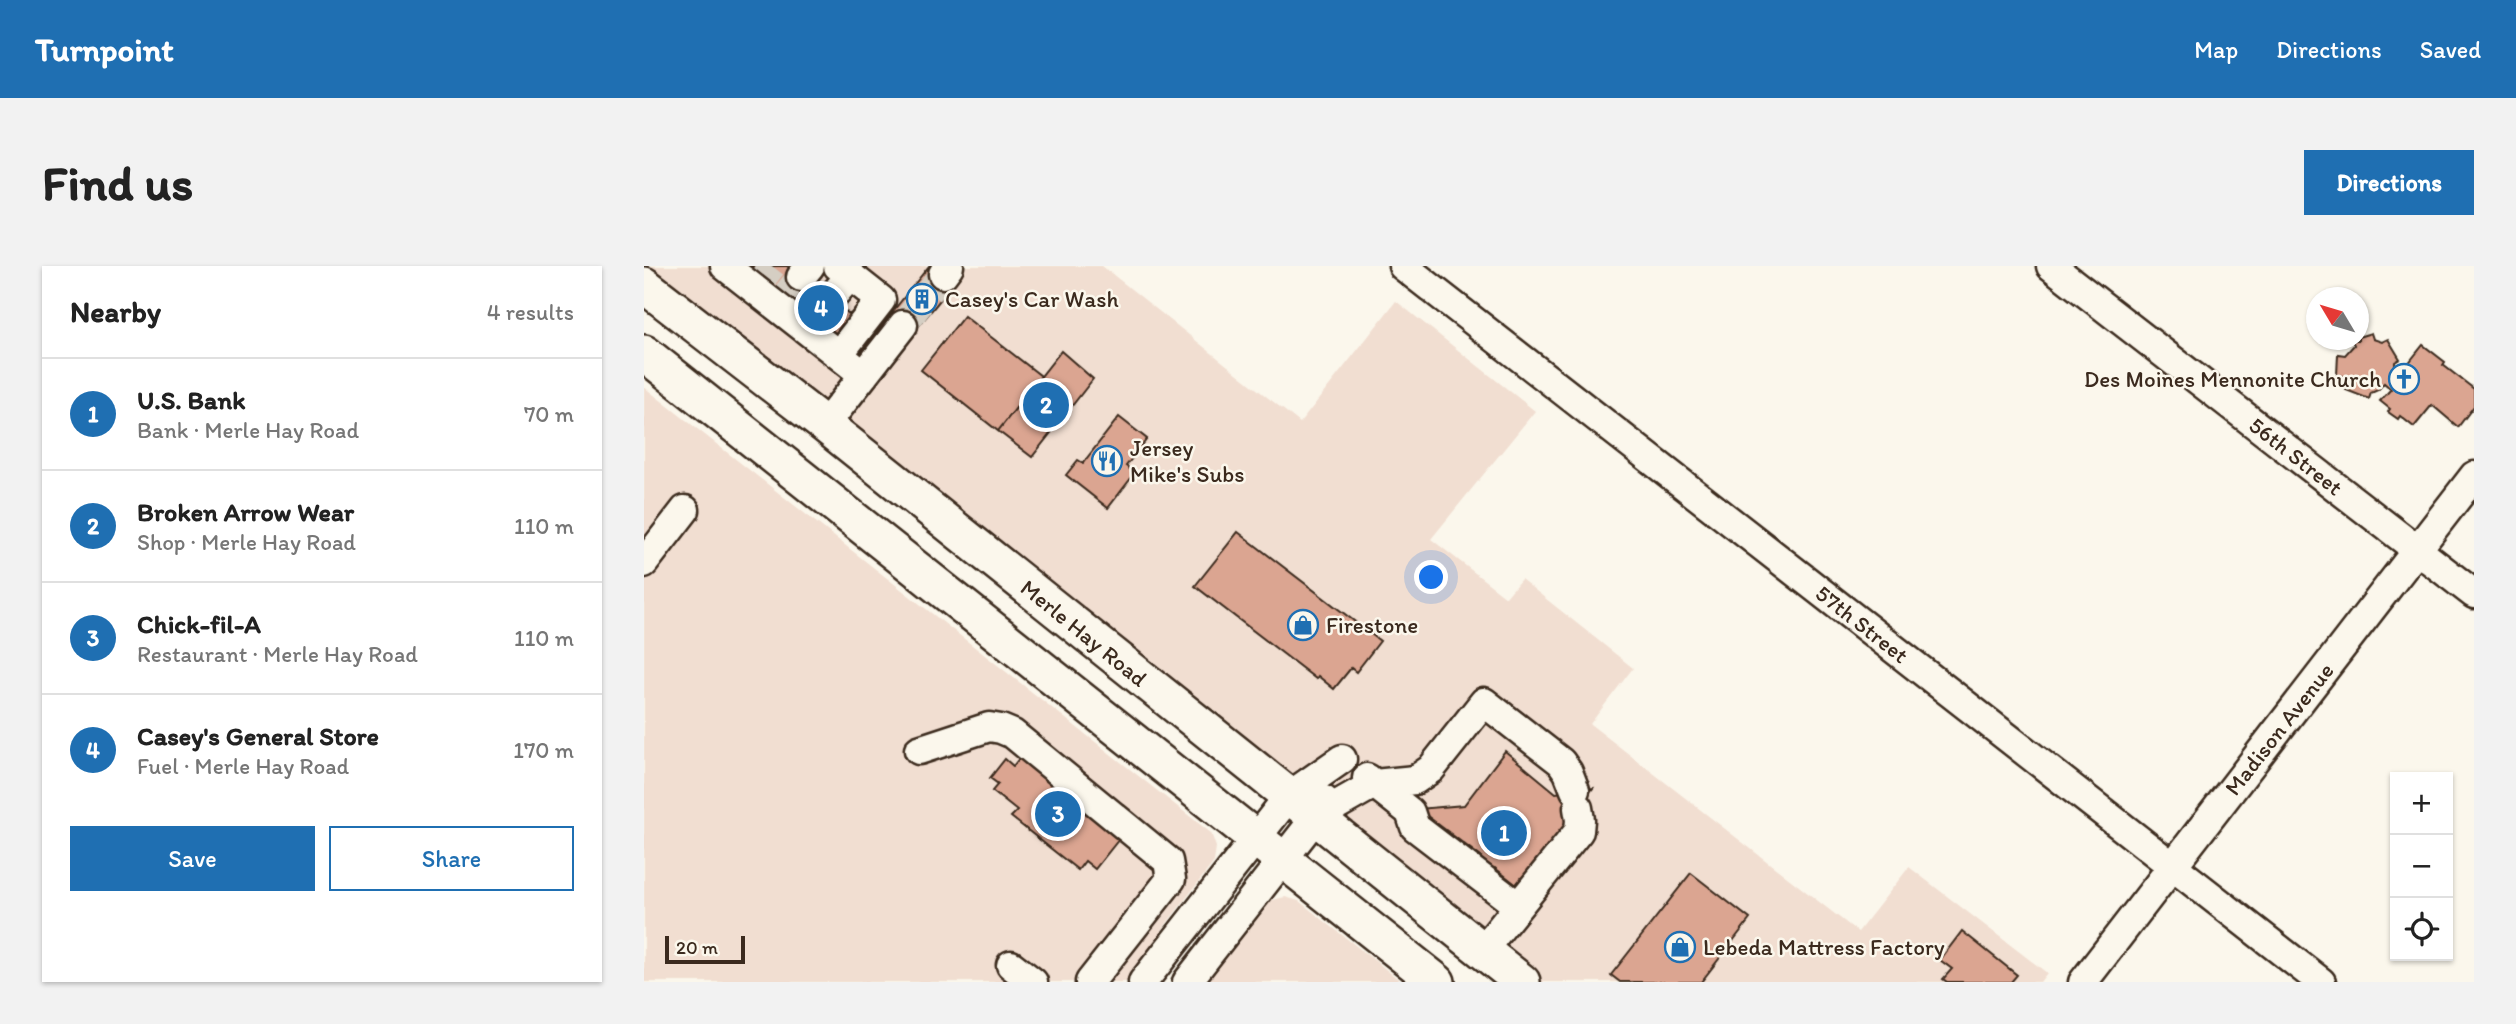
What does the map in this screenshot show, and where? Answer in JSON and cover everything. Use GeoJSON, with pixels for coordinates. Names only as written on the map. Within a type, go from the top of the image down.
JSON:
{"type":"FeatureCollection","features":[{"type":"Feature","properties":{"kind":"main road","name":"Merle Hay Road"},"geometry":{"type":"LineString","coordinates":[[644,285],[825,425],[1522,982]]}},
{"type":"Feature","properties":{"kind":"main road"},"geometry":{"type":"LineString","coordinates":[[644,353],[1437,982]]}},
{"type":"Feature","properties":{"kind":"street","name":"57th Street"},"geometry":{"type":"LineString","coordinates":[[1403,266],[2321,982]]}},
{"type":"Feature","properties":{"kind":"street","name":"56th Street"},"geometry":{"type":"LineString","coordinates":[[2051,266],[2474,594]]}},
{"type":"Feature","properties":{"kind":"street"},"geometry":{"type":"LineString","coordinates":[[729,267],[758,284],[793,287],[817,316],[839,354],[864,375]]}},
{"type":"Feature","properties":{"kind":"street"},"geometry":{"type":"LineString","coordinates":[[817,316],[844,271],[881,300],[839,354]]}},
{"type":"Feature","properties":{"kind":"street"},"geometry":{"type":"LineString","coordinates":[[825,425],[903,325]]}},
{"type":"Feature","properties":{"kind":"street","name":"Madison Avenue"},"geometry":{"type":"LineString","coordinates":[[2083,982],[2474,476]]}},
{"type":"Feature","properties":{"kind":"street"},"geometry":{"type":"LineString","coordinates":[[644,563],[685,510]]}},
{"type":"Feature","properties":{"kind":"street"},"geometry":{"type":"LineString","coordinates":[[1143,982],[1256,838],[1303,807],[1374,784],[1415,780],[1431,769],[1484,702],[1561,762],[1568,772],[1580,820],[1578,831],[1482,951]]}},
{"type":"Feature","properties":{"kind":"street"},"geometry":{"type":"LineString","coordinates":[[919,750],[989,727],[1013,734],[1168,860],[1171,879],[1090,982]]}},
{"type":"Feature","properties":{"kind":"street"},"geometry":{"type":"LineString","coordinates":[[1187,982],[1283,859],[1303,807],[1342,759],[1410,811],[1415,827],[1518,906]]}},
{"type":"Feature","properties":{"kind":"shaded area"},"geometry":{"type":"Polygon","coordinates":[[[644,266],[1102,266],[1300,423],[1396,301],[1535,411],[1431,539],[1506,597],[1521,579],[1633,668],[1590,724],[1858,932],[1909,867],[2047,973],[2040,982],[1522,982],[644,285],[644,266]]]}},
{"type":"Feature","properties":{"kind":"shaded area"},"geometry":{"type":"Polygon","coordinates":[[[644,387],[1211,833],[1216,847],[1214,862],[1167,923],[1127,982],[644,982],[644,387]]]}},
{"type":"Feature","properties":{"kind":"shaded area"},"geometry":{"type":"Polygon","coordinates":[[[1285,897],[1299,901],[1402,982],[1201,982],[1260,908],[1268,901],[1285,897]]]}},
{"type":"Feature","properties":{"kind":"building"},"geometry":{"type":"Polygon","coordinates":[[[746,266],[787,266],[853,317],[838,337],[746,266]]]}},
{"type":"Feature","properties":{"kind":"building","name":"Casey's Car Wash"},"geometry":{"type":"Polygon","coordinates":[[[929,266],[933,266],[954,283],[913,333],[890,315],[929,266]]]}},
{"type":"Feature","properties":{"kind":"building"},"geometry":{"type":"Polygon","coordinates":[[[964,316],[1041,376],[998,431],[921,370],[964,316]]]}},
{"type":"Feature","properties":{"kind":"building","name":"Des Moines Mennonite Church"},"geometry":{"type":"Polygon","coordinates":[[[2369,334],[2373,339],[2382,342],[2388,339],[2400,359],[2395,362],[2396,373],[2399,375],[2423,345],[2474,389],[2474,406],[2458,427],[2432,405],[2414,427],[2400,416],[2398,419],[2388,412],[2390,409],[2380,401],[2391,389],[2384,383],[2371,393],[2369,399],[2346,390],[2349,384],[2343,376],[2337,375],[2338,354],[2345,355],[2350,350],[2369,350],[2369,334]]]}},
{"type":"Feature","properties":{"kind":"building"},"geometry":{"type":"Polygon","coordinates":[[[1061,351],[1093,379],[1032,457],[998,431],[1061,351]]]}},
{"type":"Feature","properties":{"kind":"building","name":"Jersey Mike's Subs"},"geometry":{"type":"Polygon","coordinates":[[[1119,417],[1147,439],[1126,466],[1135,473],[1108,508],[1066,475],[1078,460],[1083,463],[1119,417]]]}},
{"type":"Feature","properties":{"kind":"building","name":"Firestone"},"geometry":{"type":"Polygon","coordinates":[[[1238,532],[1380,641],[1356,672],[1351,668],[1334,689],[1318,676],[1316,679],[1195,586],[1238,532]]]}},
{"type":"Feature","properties":{"kind":"building"},"geometry":{"type":"Polygon","coordinates":[[[1505,751],[1556,793],[1593,788],[1518,886],[1495,868],[1484,880],[1471,869],[1481,857],[1418,809],[1464,805],[1505,751]]]}},
{"type":"Feature","properties":{"kind":"building"},"geometry":{"type":"Polygon","coordinates":[[[1024,752],[1114,823],[1108,830],[1119,839],[1095,869],[1085,861],[1078,870],[1011,817],[1017,811],[992,791],[998,784],[990,778],[1005,759],[1013,766],[1024,752]]]}},
{"type":"Feature","properties":{"kind":"building","name":"Lebeda Mattress Factory"},"geometry":{"type":"Polygon","coordinates":[[[1691,873],[1750,919],[1701,982],[1620,982],[1611,975],[1691,873]]]}},
{"type":"Feature","properties":{"kind":"building"},"geometry":{"type":"Polygon","coordinates":[[[1962,931],[2017,975],[2011,982],[1947,982],[1943,979],[1952,969],[1940,960],[1962,931]]]}},
{"type":"Feature","properties":{"kind":"tunnel"},"geometry":{"type":"LineString","coordinates":[[762,279],[772,266]]}},
{"type":"Feature","properties":{"kind":"tunnel"},"geometry":{"type":"LineString","coordinates":[[903,325],[943,274]]}},
{"type":"Feature","properties":{"kind":"tunnel"},"geometry":{"type":"LineString","coordinates":[[785,296],[801,277]]}},
{"type":"Feature","properties":{"kind":"tunnel"},"geometry":{"type":"LineString","coordinates":[[814,319],[830,299]]}},
{"type":"Feature","properties":{"kind":"place","name":"Casey's Car Wash"},"geometry":{"type":"Point","coordinates":[922,299]}},
{"type":"Feature","properties":{"kind":"place","name":"Casey's General Store"},"geometry":{"type":"Point","coordinates":[821,308]}},
{"type":"Feature","properties":{"kind":"place","name":"Des Moines Mennonite Church"},"geometry":{"type":"Point","coordinates":[2404,379]}},
{"type":"Feature","properties":{"kind":"place","name":"Broken Arrow Wear"},"geometry":{"type":"Point","coordinates":[1046,405]}},
{"type":"Feature","properties":{"kind":"place","name":"Jersey Mike's Subs"},"geometry":{"type":"Point","coordinates":[1107,461]}},
{"type":"Feature","properties":{"kind":"place","name":"Firestone"},"geometry":{"type":"Point","coordinates":[1303,625]}},
{"type":"Feature","properties":{"kind":"place","name":"Chick-fil-A"},"geometry":{"type":"Point","coordinates":[1058,814]}},
{"type":"Feature","properties":{"kind":"place","name":"U.S. Bank"},"geometry":{"type":"Point","coordinates":[1504,833]}},
{"type":"Feature","properties":{"kind":"place","name":"Lebeda Mattress Factory"},"geometry":{"type":"Point","coordinates":[1680,947]}}]}
